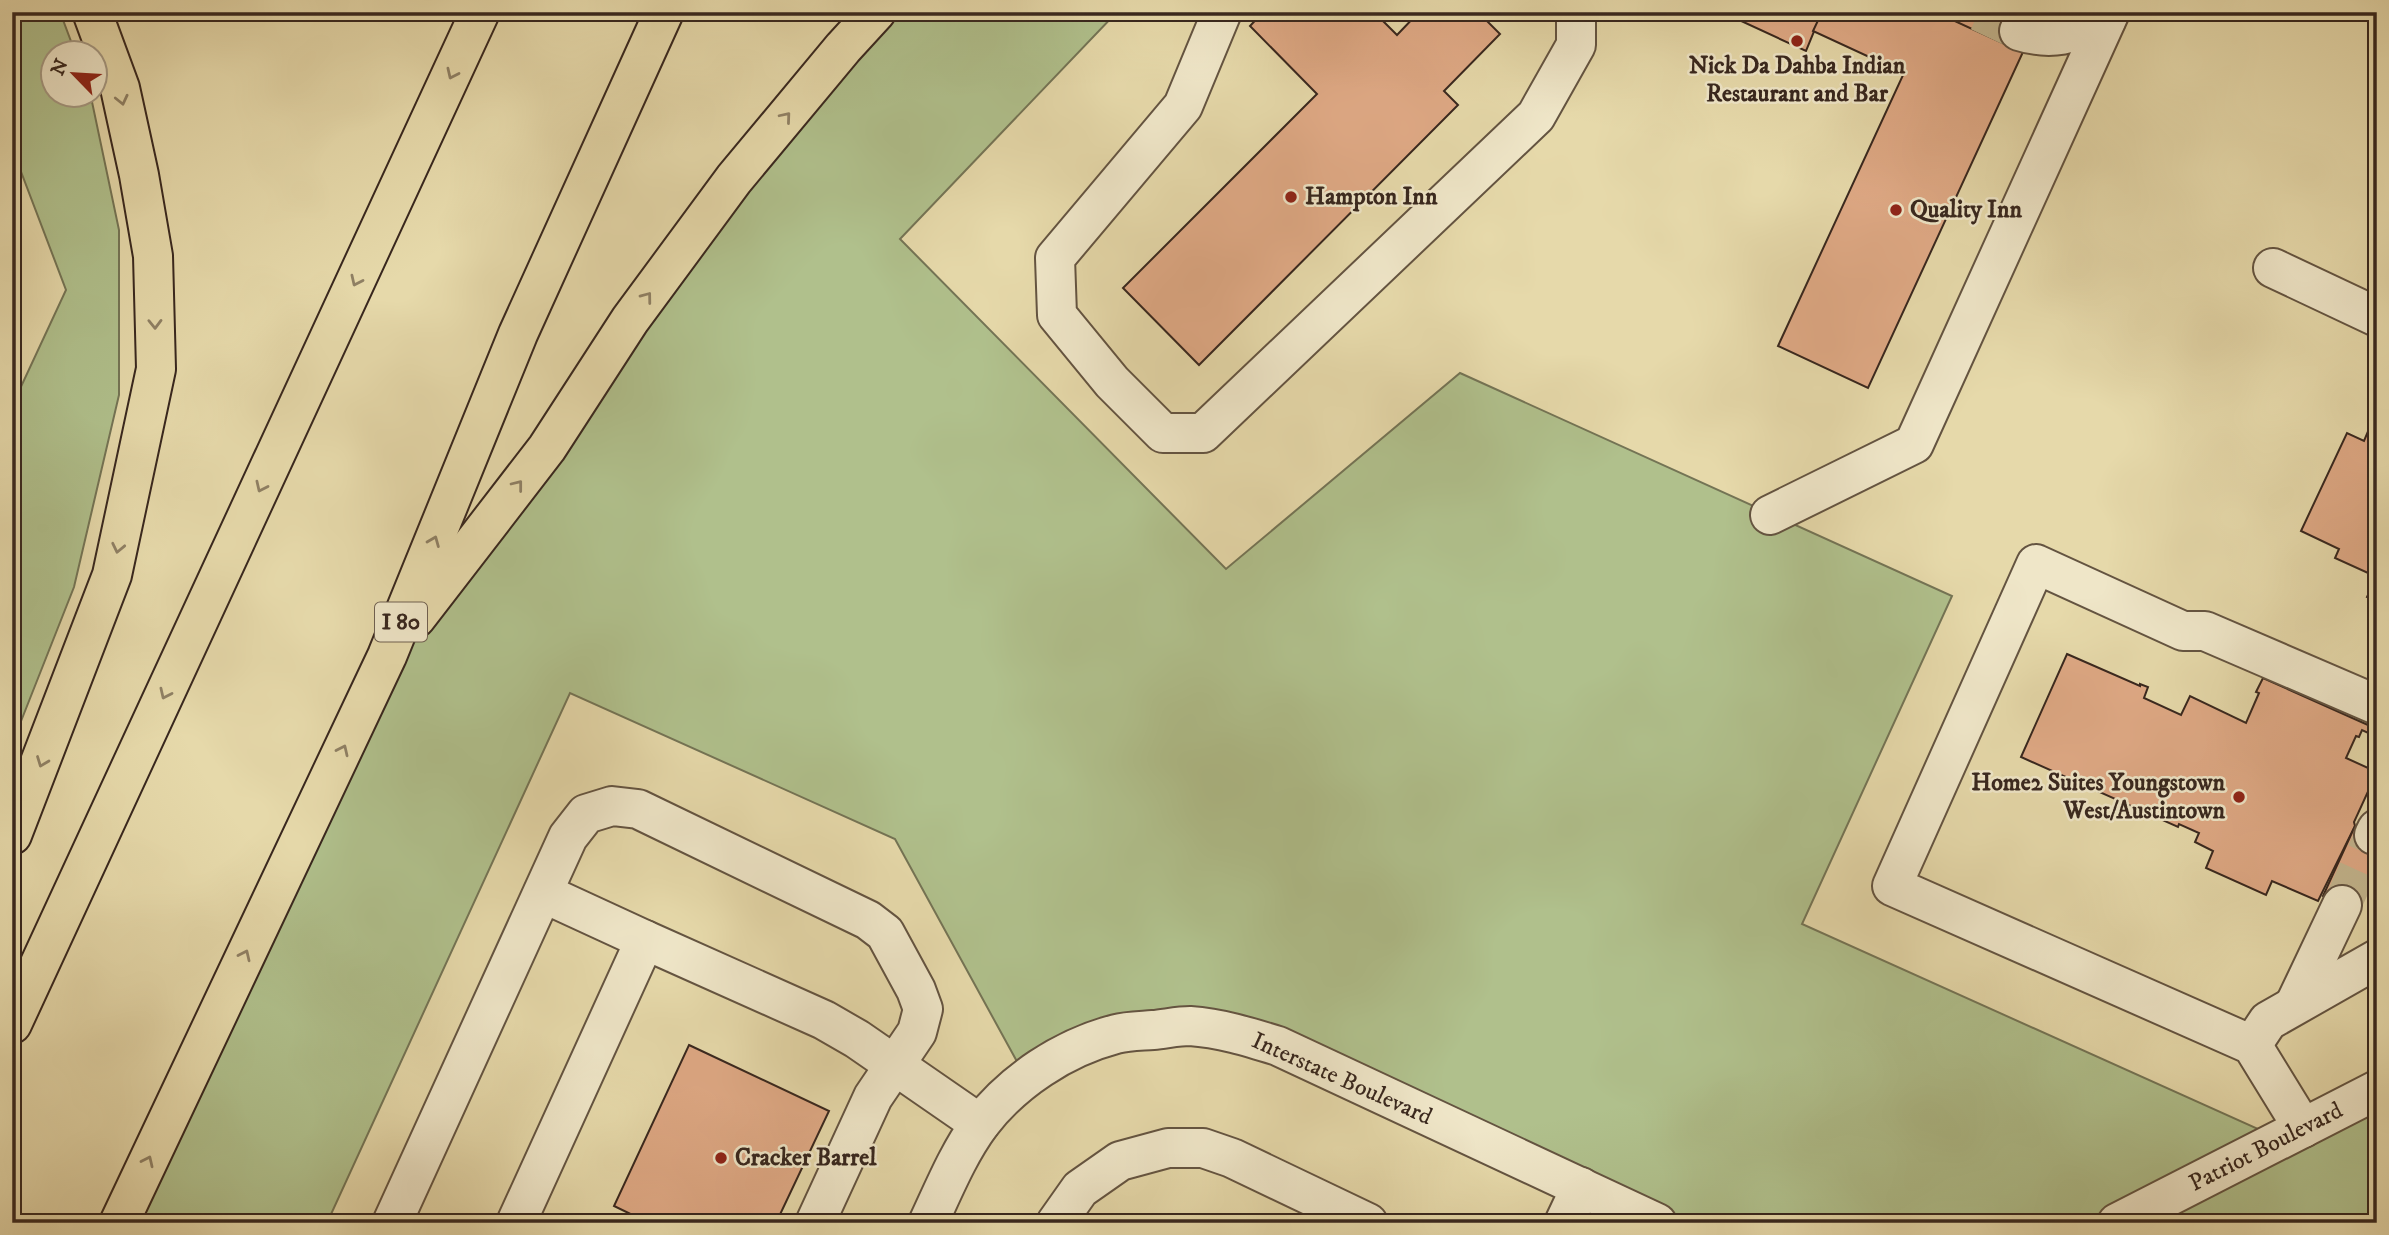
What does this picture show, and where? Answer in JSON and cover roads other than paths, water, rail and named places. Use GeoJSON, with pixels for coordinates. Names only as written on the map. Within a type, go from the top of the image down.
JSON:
{"type":"FeatureCollection","features":[{"type":"Feature","properties":{"kind":"highway"},"geometry":{"type":"LineString","coordinates":[[12,835],[112,575],[156,369],[153,256],[139,176],[120,88],[92,12]]}},
{"type":"Feature","properties":{"kind":"highway"},"geometry":{"type":"LineString","coordinates":[[12,1024],[480,12]]}},
{"type":"Feature","properties":{"kind":"highway","name":"I 80"},"geometry":{"type":"LineString","coordinates":[[119,1223],[387,656],[518,334],[664,12]]}},
{"type":"Feature","properties":{"kind":"highway"},"geometry":{"type":"LineString","coordinates":[[387,656],[547,447],[630,320],[734,179],[876,12]]}},
{"type":"Feature","properties":{"kind":"street"},"geometry":{"type":"LineString","coordinates":[[1222,12],[1183,106],[1055,258],[1057,315],[1112,382],[1163,433],[1203,433],[1536,116],[1576,46],[1576,12]]}},
{"type":"Feature","properties":{"kind":"street"},"geometry":{"type":"LineString","coordinates":[[2019,31],[2040,37],[2056,37],[2108,16]]}},
{"type":"Feature","properties":{"kind":"street"},"geometry":{"type":"LineString","coordinates":[[1770,515],[1914,444],[2108,16]]}},
{"type":"Feature","properties":{"kind":"street"},"geometry":{"type":"LineString","coordinates":[[2273,268],[2377,317]]}},
{"type":"Feature","properties":{"kind":"street"},"geometry":{"type":"LineString","coordinates":[[2303,1128],[2252,1045],[1892,886],[2036,564],[2183,631],[2205,631],[2377,705]]}},
{"type":"Feature","properties":{"kind":"street"},"geometry":{"type":"LineString","coordinates":[[392,1223],[568,837],[586,814],[612,806],[638,809],[869,920],[885,933],[916,990],[923,1009],[916,1032],[873,1097],[815,1223]]}},
{"type":"Feature","properties":{"kind":"street"},"geometry":{"type":"LineString","coordinates":[[542,893],[824,1020],[858,1039],[980,1124]]}},
{"type":"Feature","properties":{"kind":"street"},"geometry":{"type":"LineString","coordinates":[[2295,1004],[2342,905]]}},
{"type":"Feature","properties":{"kind":"street"},"geometry":{"type":"LineString","coordinates":[[516,1223],[645,940]]}},
{"type":"Feature","properties":{"kind":"street"},"geometry":{"type":"LineString","coordinates":[[2252,1045],[2269,1021],[2377,959]]}},
{"type":"Feature","properties":{"kind":"street","name":"Interstate Boulevard"},"geometry":{"type":"LineString","coordinates":[[929,1223],[953,1168],[980,1124],[1026,1078],[1064,1054],[1118,1034],[1187,1026],[1217,1029],[1278,1046],[1657,1223]]}},
{"type":"Feature","properties":{"kind":"street","name":"Patriot Boulevard"},"geometry":{"type":"LineString","coordinates":[[2117,1223],[2377,1090]]}},
{"type":"Feature","properties":{"kind":"street"},"geometry":{"type":"LineString","coordinates":[[1056,1223],[1080,1189],[1120,1161],[1168,1148],[1203,1148],[1232,1158],[1368,1223]]}},
{"type":"Feature","properties":{"kind":"street"},"geometry":{"type":"LineString","coordinates":[[1564,1223],[1581,1187]]}},
{"type":"Feature","properties":{"kind":"tunnel"},"geometry":{"type":"LineString","coordinates":[[1979,12],[2019,31]]}},
{"type":"Feature","properties":{"kind":"tunnel"},"geometry":{"type":"LineString","coordinates":[[2342,905],[2374,835]]}},
{"type":"Feature","properties":{"kind":"place","name":"Nick Da Dahba Indian Restaurant and Bar"},"geometry":{"type":"Point","coordinates":[1797,41]}},
{"type":"Feature","properties":{"kind":"place","name":"Hampton Inn"},"geometry":{"type":"Point","coordinates":[1291,197]}},
{"type":"Feature","properties":{"kind":"place","name":"Quality Inn"},"geometry":{"type":"Point","coordinates":[1896,210]}},
{"type":"Feature","properties":{"kind":"place","name":"Home2 Suites Youngstown West/Austintown"},"geometry":{"type":"Point","coordinates":[2239,797]}},
{"type":"Feature","properties":{"kind":"place","name":"Cracker Barrel"},"geometry":{"type":"Point","coordinates":[721,1158]}}]}
